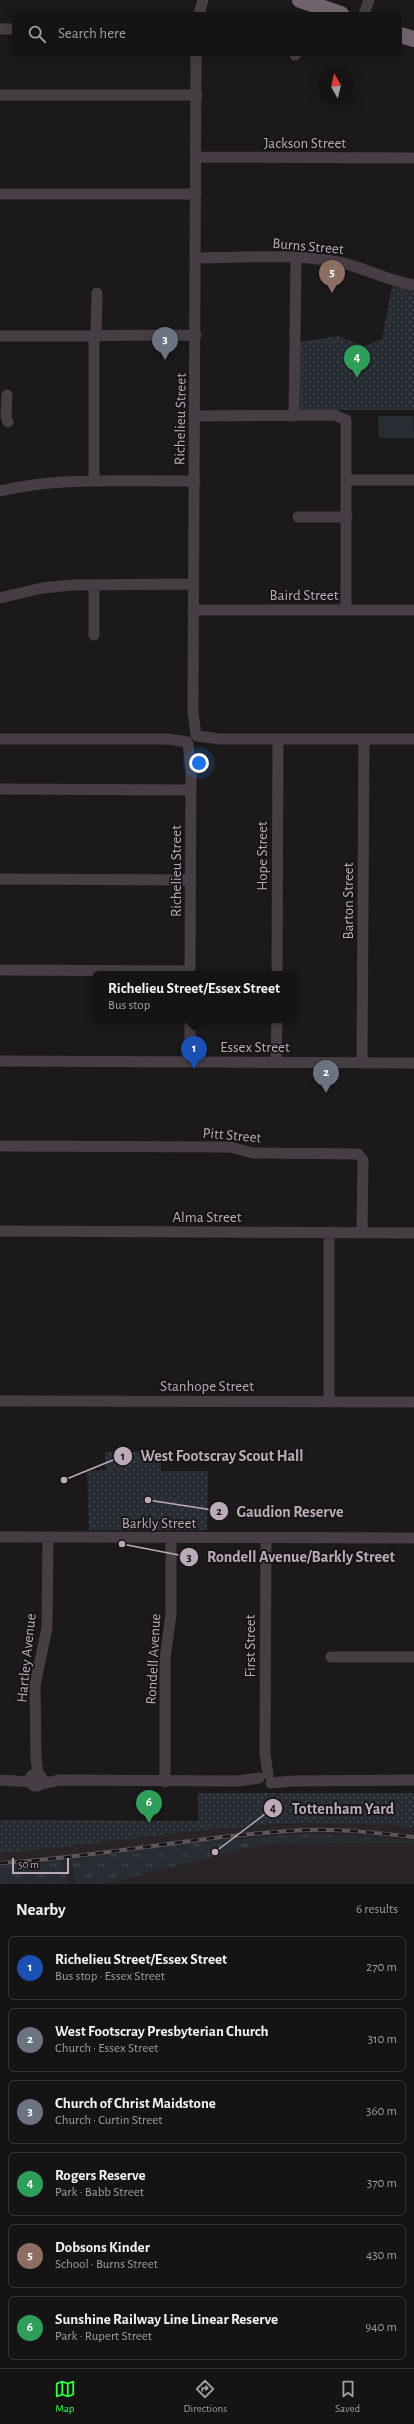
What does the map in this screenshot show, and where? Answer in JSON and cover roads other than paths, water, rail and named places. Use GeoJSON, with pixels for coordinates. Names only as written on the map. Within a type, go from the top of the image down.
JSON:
{"type":"FeatureCollection","features":[{"type":"Feature","properties":{"kind":"highway"},"geometry":{"type":"LineString","coordinates":[[308,6],[333,12]]}},
{"type":"Feature","properties":{"kind":"highway"},"geometry":{"type":"LineString","coordinates":[[402,35],[414,39]]}},
{"type":"Feature","properties":{"kind":"street"},"geometry":{"type":"LineString","coordinates":[[200,12],[203,0]]}},
{"type":"Feature","properties":{"kind":"street"},"geometry":{"type":"LineString","coordinates":[[365,12],[369,0]]}},
{"type":"Feature","properties":{"kind":"street"},"geometry":{"type":"LineString","coordinates":[[0,29],[12,29]]}},
{"type":"Feature","properties":{"kind":"street","name":"Richelieu Street"},"geometry":{"type":"LineString","coordinates":[[190,971],[196,335],[196,56]]}},
{"type":"Feature","properties":{"kind":"street"},"geometry":{"type":"LineString","coordinates":[[0,95],[197,95]]}},
{"type":"Feature","properties":{"kind":"street","name":"Jackson Street"},"geometry":{"type":"LineString","coordinates":[[196,157],[414,158]]}},
{"type":"Feature","properties":{"kind":"street"},"geometry":{"type":"LineString","coordinates":[[0,194],[196,194]]}},
{"type":"Feature","properties":{"kind":"street","name":"Burns Street"},"geometry":{"type":"LineString","coordinates":[[196,258],[296,258],[338,262],[414,285]]}},
{"type":"Feature","properties":{"kind":"street"},"geometry":{"type":"LineString","coordinates":[[294,416],[296,258]]}},
{"type":"Feature","properties":{"kind":"street"},"geometry":{"type":"LineString","coordinates":[[94,481],[95,335],[97,293]]}},
{"type":"Feature","properties":{"kind":"street"},"geometry":{"type":"LineString","coordinates":[[0,336],[196,335]]}},
{"type":"Feature","properties":{"kind":"street"},"geometry":{"type":"LineString","coordinates":[[4,418],[6,396]]}},
{"type":"Feature","properties":{"kind":"street"},"geometry":{"type":"LineString","coordinates":[[195,416],[334,415],[344,418],[347,424],[346,610]]}},
{"type":"Feature","properties":{"kind":"street"},"geometry":{"type":"LineString","coordinates":[[347,480],[414,480]]}},
{"type":"Feature","properties":{"kind":"street"},"geometry":{"type":"LineString","coordinates":[[0,491],[47,483],[94,481],[194,481]]}},
{"type":"Feature","properties":{"kind":"street"},"geometry":{"type":"LineString","coordinates":[[298,517],[347,517]]}},
{"type":"Feature","properties":{"kind":"street"},"geometry":{"type":"LineString","coordinates":[[0,598],[49,587],[193,584]]}},
{"type":"Feature","properties":{"kind":"street"},"geometry":{"type":"LineString","coordinates":[[94,585],[94,635]]}},
{"type":"Feature","properties":{"kind":"street","name":"Baird Street"},"geometry":{"type":"LineString","coordinates":[[193,610],[414,610]]}},
{"type":"Feature","properties":{"kind":"street"},"geometry":{"type":"LineString","coordinates":[[0,739],[414,739]]}},
{"type":"Feature","properties":{"kind":"street","name":"Hope Street"},"geometry":{"type":"LineString","coordinates":[[277,971],[278,739]]}},
{"type":"Feature","properties":{"kind":"street","name":"Barton Street"},"geometry":{"type":"LineString","coordinates":[[362,1062],[364,739]]}},
{"type":"Feature","properties":{"kind":"street"},"geometry":{"type":"LineString","coordinates":[[0,789],[191,790]]}},
{"type":"Feature","properties":{"kind":"street"},"geometry":{"type":"LineString","coordinates":[[0,879],[191,880]]}},
{"type":"Feature","properties":{"kind":"street"},"geometry":{"type":"LineString","coordinates":[[0,970],[95,971]]}},
{"type":"Feature","properties":{"kind":"street"},"geometry":{"type":"LineString","coordinates":[[190,1023],[190,1062]]}},
{"type":"Feature","properties":{"kind":"street"},"geometry":{"type":"LineString","coordinates":[[276,1062],[277,1023]]}},
{"type":"Feature","properties":{"kind":"street","name":"Essex Street"},"geometry":{"type":"LineString","coordinates":[[0,1061],[414,1063]]}},
{"type":"Feature","properties":{"kind":"street","name":"Pitt Street"},"geometry":{"type":"LineString","coordinates":[[0,1146],[230,1147],[253,1153],[358,1154],[363,1160],[362,1232]]}},
{"type":"Feature","properties":{"kind":"street","name":"Alma Street"},"geometry":{"type":"LineString","coordinates":[[0,1231],[414,1233]]}},
{"type":"Feature","properties":{"kind":"street"},"geometry":{"type":"LineString","coordinates":[[329,1232],[329,1402]]}},
{"type":"Feature","properties":{"kind":"street","name":"Stanhope Street"},"geometry":{"type":"LineString","coordinates":[[0,1401],[414,1402]]}},
{"type":"Feature","properties":{"kind":"street","name":"Barkly Street"},"geometry":{"type":"LineString","coordinates":[[0,1537],[414,1538]]}},
{"type":"Feature","properties":{"kind":"street","name":"Hartley Avenue"},"geometry":{"type":"LineString","coordinates":[[35,1778],[36,1685],[47,1628],[48,1538]]}},
{"type":"Feature","properties":{"kind":"street","name":"Rondell Avenue"},"geometry":{"type":"LineString","coordinates":[[165,1782],[166,1659],[171,1614],[171,1538]]}},
{"type":"Feature","properties":{"kind":"street","name":"First Street"},"geometry":{"type":"LineString","coordinates":[[265,1778],[266,1538]]}},
{"type":"Feature","properties":{"kind":"street"},"geometry":{"type":"LineString","coordinates":[[331,1657],[414,1657]]}},
{"type":"Feature","properties":{"kind":"street"},"geometry":{"type":"LineString","coordinates":[[0,1780],[35,1778],[60,1780],[165,1782],[238,1781],[265,1778],[293,1781],[414,1780]]}},
{"type":"Feature","properties":{"kind":"railway"},"geometry":{"type":"LineString","coordinates":[[0,1863],[77,1856],[269,1832],[334,1830],[414,1837]]}},
{"type":"Feature","properties":{"kind":"place","name":"Dobsons Kinder"},"geometry":{"type":"Point","coordinates":[332,293]}},
{"type":"Feature","properties":{"kind":"place","name":"Church of Christ Maidstone"},"geometry":{"type":"Point","coordinates":[165,360]}},
{"type":"Feature","properties":{"kind":"place","name":"Rogers Reserve"},"geometry":{"type":"Point","coordinates":[357,378]}},
{"type":"Feature","properties":{"kind":"place","name":"Richelieu Street/Essex Street"},"geometry":{"type":"Point","coordinates":[194,1069]}},
{"type":"Feature","properties":{"kind":"place","name":"West Footscray Presbyterian Church"},"geometry":{"type":"Point","coordinates":[326,1093]}},
{"type":"Feature","properties":{"kind":"place","name":"West Footscray Scout Hall"},"geometry":{"type":"Point","coordinates":[64,1480]}},
{"type":"Feature","properties":{"kind":"place","name":"Gaudion Reserve"},"geometry":{"type":"Point","coordinates":[148,1500]}},
{"type":"Feature","properties":{"kind":"place","name":"Rondell Avenue/Barkly Street"},"geometry":{"type":"Point","coordinates":[122,1544]}},
{"type":"Feature","properties":{"kind":"place","name":"Sunshine Railway Line Linear Reserve"},"geometry":{"type":"Point","coordinates":[149,1823]}},
{"type":"Feature","properties":{"kind":"place","name":"Tottenham Yard"},"geometry":{"type":"Point","coordinates":[215,1852]}}]}
